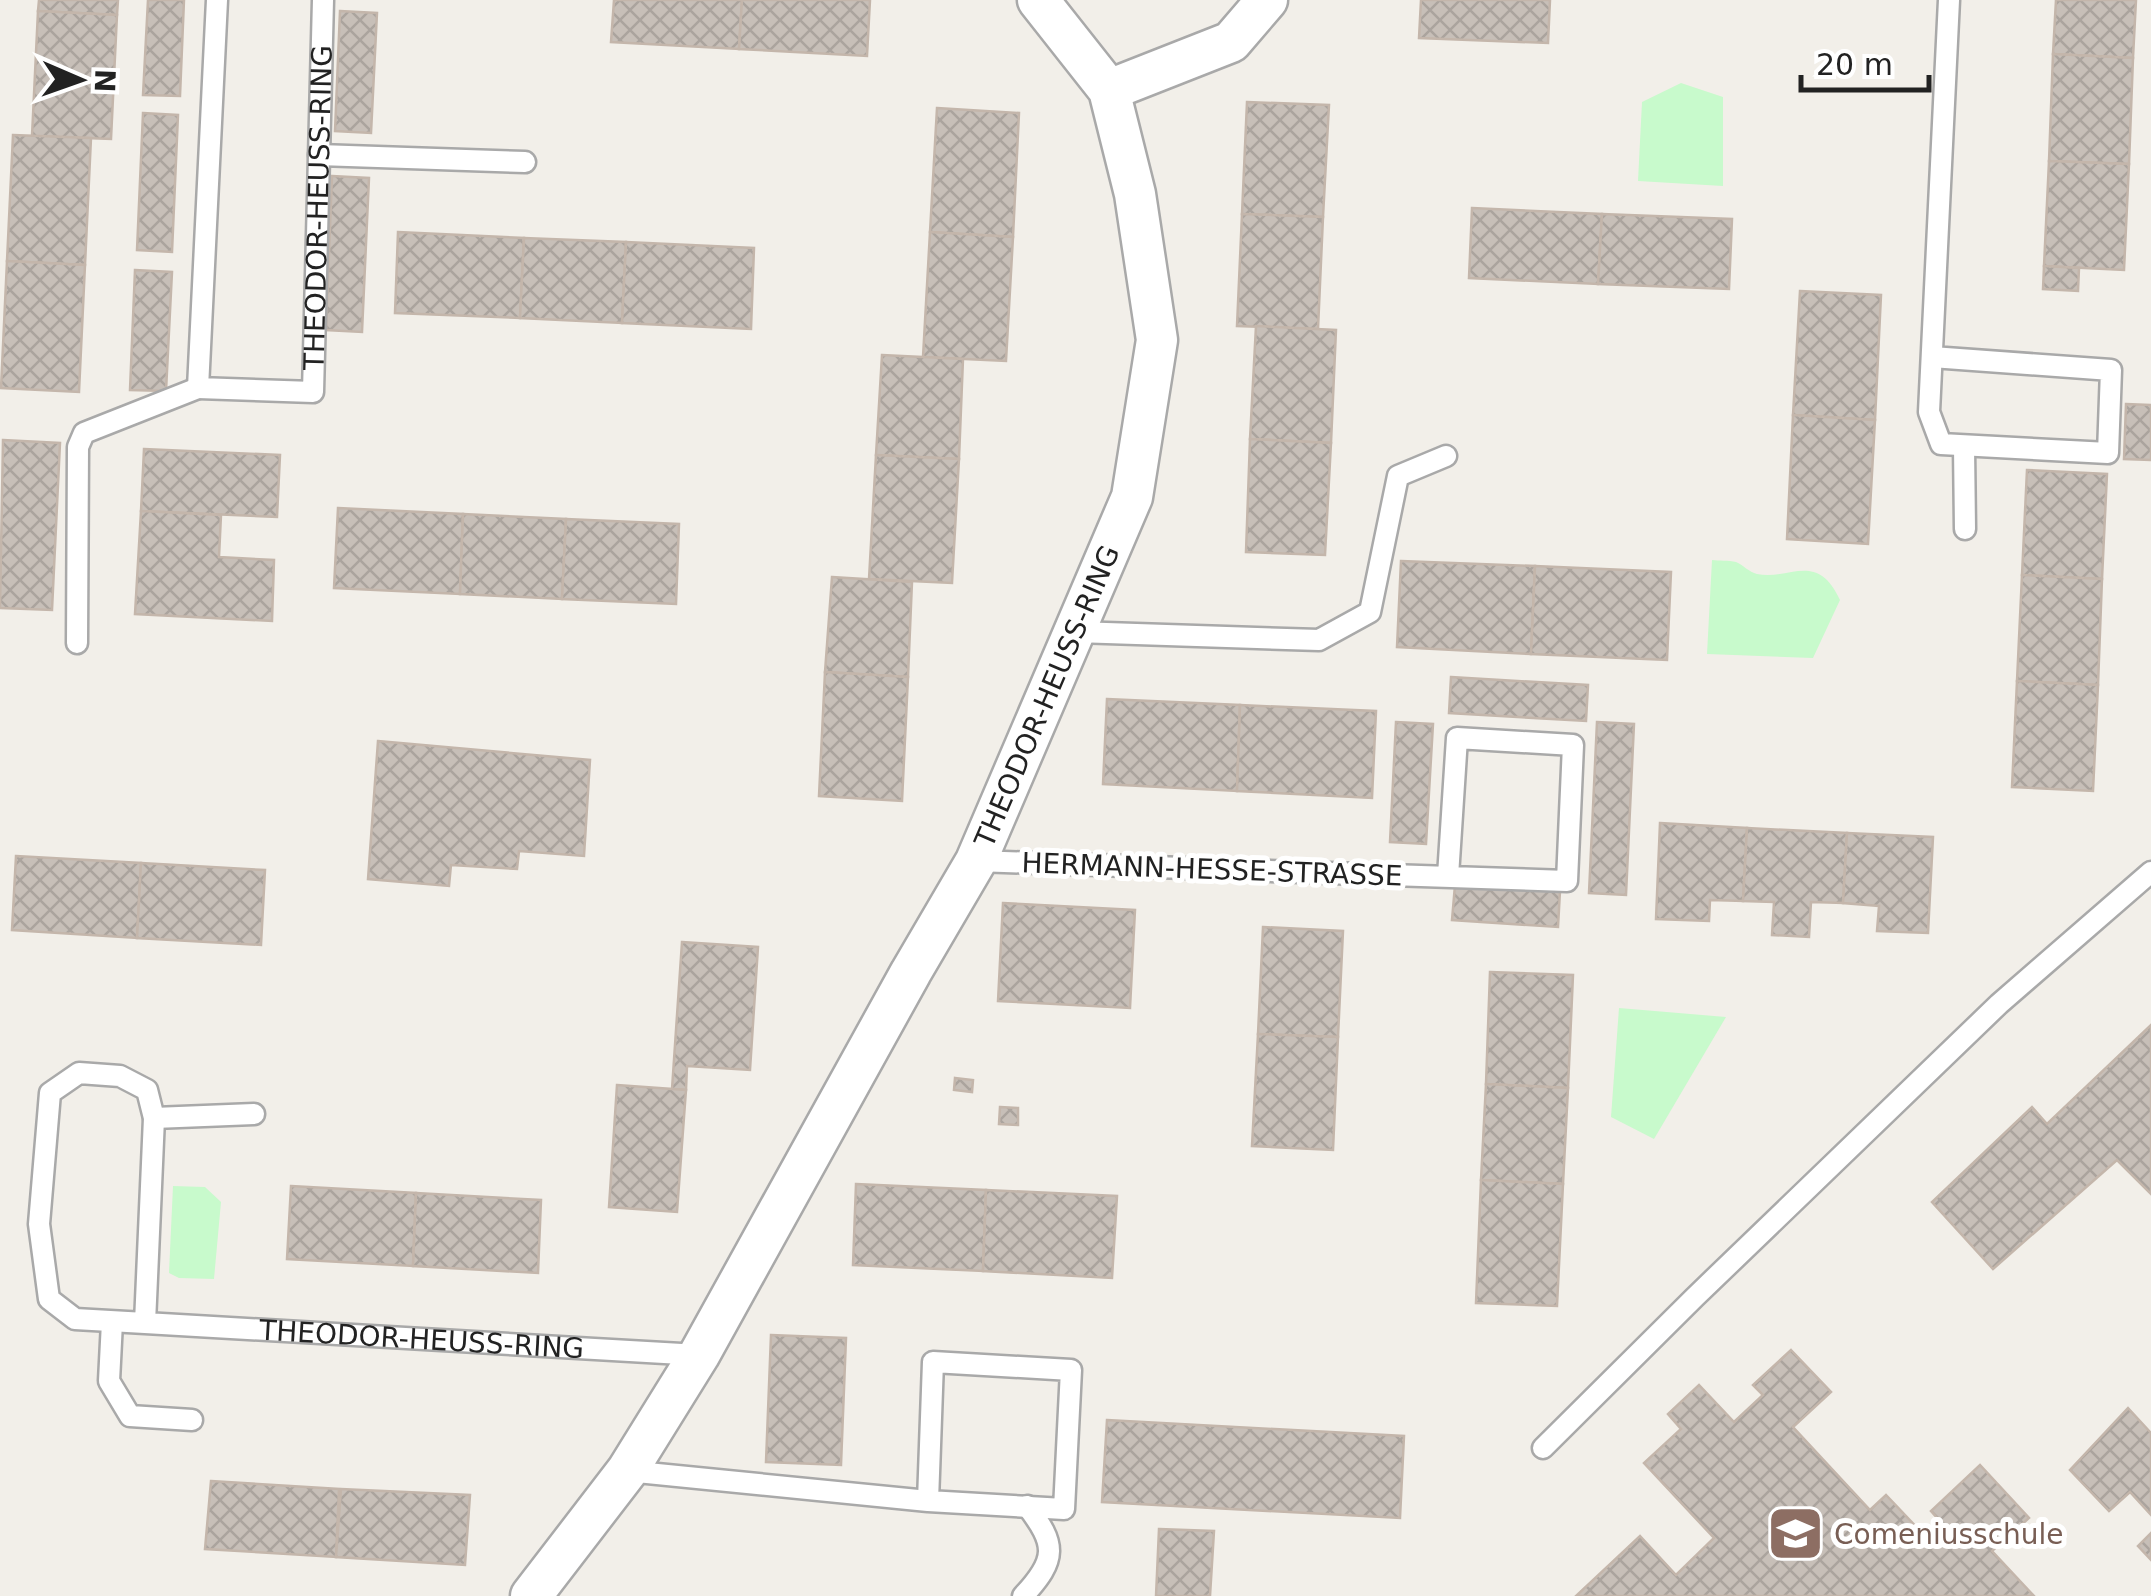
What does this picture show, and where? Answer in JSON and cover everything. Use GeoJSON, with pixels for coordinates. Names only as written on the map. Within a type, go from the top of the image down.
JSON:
{"type":"FeatureCollection","features":[{"type":"Feature","properties":{"kind":"street","name":"THEODOR-HEUSS-RING"},"geometry":{"type":"LineString","coordinates":[[531,1596],[627,1471],[698,1355],[976,862],[1132,497],[1157,340],[1135,194],[1109,90],[1038,0]]}},
{"type":"Feature","properties":{"kind":"street"},"geometry":{"type":"LineString","coordinates":[[1109,90],[1231,42],[1266,0]]}},
{"type":"Feature","properties":{"kind":"lane"},"geometry":{"type":"LineString","coordinates":[[77,644],[78,448],[84,433],[198,388],[217,0]]}},
{"type":"Feature","properties":{"kind":"lane","name":"THEODOR-HEUSS-RING"},"geometry":{"type":"LineString","coordinates":[[198,388],[313,392],[323,0]]}},
{"type":"Feature","properties":{"kind":"lane"},"geometry":{"type":"LineString","coordinates":[[1932,357],[2111,370],[2108,452],[1941,444],[1929,412],[1950,0]]}},
{"type":"Feature","properties":{"kind":"lane"},"geometry":{"type":"LineString","coordinates":[[319,155],[525,162]]}},
{"type":"Feature","properties":{"kind":"lane"},"geometry":{"type":"LineString","coordinates":[[1964,447],[1965,529]]}},
{"type":"Feature","properties":{"kind":"lane"},"geometry":{"type":"LineString","coordinates":[[1076,632],[1319,640],[1370,612],[1398,476],[1446,456]]}},
{"type":"Feature","properties":{"kind":"lane","name":"HERMANN-HESSE-STRASSE"},"geometry":{"type":"LineString","coordinates":[[976,862],[1567,881],[1573,745],[1457,738],[1448,876]]}},
{"type":"Feature","properties":{"kind":"lane"},"geometry":{"type":"LineString","coordinates":[[1544,1448],[1694,1297],[1999,1004],[2151,872]]}},
{"type":"Feature","properties":{"kind":"lane","name":"THEODOR-HEUSS-RING"},"geometry":{"type":"LineString","coordinates":[[154,1118],[146,1090],[120,1076],[79,1072],[50,1093],[39,1224],[49,1299],[75,1318],[698,1355]]}},
{"type":"Feature","properties":{"kind":"lane"},"geometry":{"type":"LineString","coordinates":[[145,1323],[154,1118],[254,1114]]}},
{"type":"Feature","properties":{"kind":"lane"},"geometry":{"type":"LineString","coordinates":[[112,1322],[108,1381],[130,1416],[192,1420]]}},
{"type":"Feature","properties":{"kind":"lane"},"geometry":{"type":"LineString","coordinates":[[627,1471],[928,1501],[1064,1508],[1071,1370],[933,1362],[928,1501]]}},
{"type":"Feature","properties":{"kind":"lane"},"geometry":{"type":"LineString","coordinates":[[1023,1596],[1045,1566],[1050,1544],[1046,1532],[1026,1506]]}},
{"type":"Feature","properties":{"kind":"green space"},"geometry":{"type":"Polygon","coordinates":[[[1681,83],[1723,97],[1723,186],[1638,181],[1642,102],[1681,83]]]}},
{"type":"Feature","properties":{"kind":"green space"},"geometry":{"type":"Polygon","coordinates":[[[1712,560],[1736,562],[1757,574],[1802,571],[1822,576],[1840,600],[1813,658],[1707,654],[1712,560]]]}},
{"type":"Feature","properties":{"kind":"green space"},"geometry":{"type":"Polygon","coordinates":[[[1619,1008],[1726,1017],[1654,1139],[1611,1117],[1619,1008]]]}},
{"type":"Feature","properties":{"kind":"green space"},"geometry":{"type":"Polygon","coordinates":[[[173,1186],[205,1187],[221,1202],[214,1279],[179,1278],[169,1273],[173,1186]]]}},
{"type":"Feature","properties":{"kind":"building"},"geometry":{"type":"Polygon","coordinates":[[[39,0],[118,0],[117,15],[38,11],[39,0]]]}},
{"type":"Feature","properties":{"kind":"building"},"geometry":{"type":"Polygon","coordinates":[[[148,0],[184,0],[180,96],[143,95],[148,0]]]}},
{"type":"Feature","properties":{"kind":"building"},"geometry":{"type":"Polygon","coordinates":[[[614,0],[742,0],[739,49],[611,42],[614,0]]]}},
{"type":"Feature","properties":{"kind":"building"},"geometry":{"type":"Polygon","coordinates":[[[742,0],[870,0],[867,56],[739,49],[742,0]]]}},
{"type":"Feature","properties":{"kind":"building"},"geometry":{"type":"Polygon","coordinates":[[[1421,0],[1550,0],[1548,43],[1419,38],[1421,0]]]}},
{"type":"Feature","properties":{"kind":"building"},"geometry":{"type":"Polygon","coordinates":[[[2056,0],[2136,0],[2133,58],[2053,54],[2056,0]]]}},
{"type":"Feature","properties":{"kind":"building"},"geometry":{"type":"Polygon","coordinates":[[[38,11],[117,15],[111,139],[32,136],[38,11]]]}},
{"type":"Feature","properties":{"kind":"building"},"geometry":{"type":"Polygon","coordinates":[[[340,11],[377,13],[371,133],[335,131],[340,11]]]}},
{"type":"Feature","properties":{"kind":"building"},"geometry":{"type":"Polygon","coordinates":[[[2053,54],[2133,58],[2129,164],[2049,161],[2053,54]]]}},
{"type":"Feature","properties":{"kind":"building"},"geometry":{"type":"Polygon","coordinates":[[[1247,102],[1329,105],[1323,217],[1242,214],[1247,102]]]}},
{"type":"Feature","properties":{"kind":"building"},"geometry":{"type":"Polygon","coordinates":[[[937,108],[1019,113],[1013,237],[930,232],[937,108]]]}},
{"type":"Feature","properties":{"kind":"building"},"geometry":{"type":"Polygon","coordinates":[[[143,113],[178,115],[172,252],[137,250],[143,113]]]}},
{"type":"Feature","properties":{"kind":"building"},"geometry":{"type":"Polygon","coordinates":[[[13,135],[91,138],[85,265],[7,261],[13,135]]]}},
{"type":"Feature","properties":{"kind":"building"},"geometry":{"type":"Polygon","coordinates":[[[2049,161],[2129,164],[2124,270],[2044,266],[2049,161]]]}},
{"type":"Feature","properties":{"kind":"building"},"geometry":{"type":"Polygon","coordinates":[[[332,176],[369,178],[362,332],[326,330],[332,176]]]}},
{"type":"Feature","properties":{"kind":"building"},"geometry":{"type":"Polygon","coordinates":[[[1472,208],[1602,214],[1598,284],[1469,278],[1472,208]]]}},
{"type":"Feature","properties":{"kind":"building"},"geometry":{"type":"Polygon","coordinates":[[[1242,214],[1323,217],[1318,329],[1237,326],[1242,214]]]}},
{"type":"Feature","properties":{"kind":"building"},"geometry":{"type":"Polygon","coordinates":[[[1602,214],[1732,219],[1729,289],[1598,284],[1602,214]]]}},
{"type":"Feature","properties":{"kind":"building"},"geometry":{"type":"Polygon","coordinates":[[[398,232],[524,238],[520,318],[395,313],[398,232]]]}},
{"type":"Feature","properties":{"kind":"building"},"geometry":{"type":"Polygon","coordinates":[[[930,232],[1013,237],[1006,361],[923,357],[930,232]]]}},
{"type":"Feature","properties":{"kind":"building"},"geometry":{"type":"Polygon","coordinates":[[[524,238],[626,242],[622,323],[520,318],[524,238]]]}},
{"type":"Feature","properties":{"kind":"building"},"geometry":{"type":"Polygon","coordinates":[[[626,242],[754,248],[751,329],[622,323],[626,242]]]}},
{"type":"Feature","properties":{"kind":"building"},"geometry":{"type":"Polygon","coordinates":[[[7,261],[85,265],[79,392],[1,388],[7,261]]]}},
{"type":"Feature","properties":{"kind":"building"},"geometry":{"type":"Polygon","coordinates":[[[2044,266],[2079,268],[2078,291],[2043,289],[2044,266]]]}},
{"type":"Feature","properties":{"kind":"building"},"geometry":{"type":"Polygon","coordinates":[[[135,270],[172,272],[166,391],[130,390],[135,270]]]}},
{"type":"Feature","properties":{"kind":"building"},"geometry":{"type":"Polygon","coordinates":[[[1800,291],[1881,295],[1875,420],[1793,415],[1800,291]]]}},
{"type":"Feature","properties":{"kind":"building"},"geometry":{"type":"Polygon","coordinates":[[[1256,326],[1336,330],[1331,443],[1250,439],[1256,326]]]}},
{"type":"Feature","properties":{"kind":"building"},"geometry":{"type":"Polygon","coordinates":[[[882,355],[963,359],[959,459],[876,455],[882,355]]]}},
{"type":"Feature","properties":{"kind":"building"},"geometry":{"type":"Polygon","coordinates":[[[2126,404],[2151,405],[2151,460],[2124,459],[2126,404]]]}},
{"type":"Feature","properties":{"kind":"building"},"geometry":{"type":"Polygon","coordinates":[[[1793,415],[1875,420],[1868,544],[1787,539],[1793,415]]]}},
{"type":"Feature","properties":{"kind":"building"},"geometry":{"type":"Polygon","coordinates":[[[1250,439],[1331,443],[1325,555],[1246,552],[1250,439]]]}},
{"type":"Feature","properties":{"kind":"building"},"geometry":{"type":"Polygon","coordinates":[[[3,440],[60,443],[52,610],[0,608],[3,440]]]}},
{"type":"Feature","properties":{"kind":"building"},"geometry":{"type":"Polygon","coordinates":[[[144,449],[280,455],[277,517],[141,511],[144,449]]]}},
{"type":"Feature","properties":{"kind":"building"},"geometry":{"type":"Polygon","coordinates":[[[876,455],[959,459],[952,583],[869,579],[876,455]]]}},
{"type":"Feature","properties":{"kind":"building"},"geometry":{"type":"Polygon","coordinates":[[[2027,470],[2107,474],[2102,579],[2022,575],[2027,470]]]}},
{"type":"Feature","properties":{"kind":"building"},"geometry":{"type":"Polygon","coordinates":[[[338,508],[463,514],[460,594],[334,588],[338,508]]]}},
{"type":"Feature","properties":{"kind":"building"},"geometry":{"type":"Polygon","coordinates":[[[141,511],[221,515],[219,557],[274,560],[272,621],[135,614],[141,511]]]}},
{"type":"Feature","properties":{"kind":"building"},"geometry":{"type":"Polygon","coordinates":[[[463,514],[566,519],[562,599],[460,594],[463,514]]]}},
{"type":"Feature","properties":{"kind":"building"},"geometry":{"type":"Polygon","coordinates":[[[566,519],[679,524],[676,604],[562,599],[566,519]]]}},
{"type":"Feature","properties":{"kind":"building"},"geometry":{"type":"Polygon","coordinates":[[[1401,561],[1535,566],[1531,654],[1397,647],[1401,561]]]}},
{"type":"Feature","properties":{"kind":"building"},"geometry":{"type":"Polygon","coordinates":[[[1535,566],[1671,572],[1667,660],[1531,654],[1535,566]]]}},
{"type":"Feature","properties":{"kind":"building"},"geometry":{"type":"Polygon","coordinates":[[[2022,575],[2102,579],[2098,685],[2017,681],[2022,575]]]}},
{"type":"Feature","properties":{"kind":"building"},"geometry":{"type":"Polygon","coordinates":[[[832,577],[912,582],[908,677],[825,672],[832,577]]]}},
{"type":"Feature","properties":{"kind":"building"},"geometry":{"type":"Polygon","coordinates":[[[825,672],[908,677],[902,801],[819,796],[825,672]]]}},
{"type":"Feature","properties":{"kind":"building"},"geometry":{"type":"Polygon","coordinates":[[[1451,677],[1588,685],[1586,721],[1449,713],[1451,677]]]}},
{"type":"Feature","properties":{"kind":"building"},"geometry":{"type":"Polygon","coordinates":[[[2017,681],[2098,685],[2093,791],[2012,787],[2017,681]]]}},
{"type":"Feature","properties":{"kind":"building"},"geometry":{"type":"Polygon","coordinates":[[[1107,699],[1240,705],[1237,791],[1103,784],[1107,699]]]}},
{"type":"Feature","properties":{"kind":"building"},"geometry":{"type":"Polygon","coordinates":[[[1240,705],[1376,711],[1372,798],[1237,791],[1240,705]]]}},
{"type":"Feature","properties":{"kind":"building"},"geometry":{"type":"Polygon","coordinates":[[[1396,722],[1433,724],[1426,844],[1390,842],[1396,722]]]}},
{"type":"Feature","properties":{"kind":"building"},"geometry":{"type":"Polygon","coordinates":[[[1597,722],[1634,724],[1626,895],[1589,893],[1597,722]]]}},
{"type":"Feature","properties":{"kind":"building"},"geometry":{"type":"Polygon","coordinates":[[[378,741],[590,760],[584,856],[519,851],[517,869],[451,865],[449,886],[368,879],[378,741]]]}},
{"type":"Feature","properties":{"kind":"building"},"geometry":{"type":"Polygon","coordinates":[[[1660,823],[1747,828],[1743,901],[1710,900],[1709,921],[1656,919],[1660,823]]]}},
{"type":"Feature","properties":{"kind":"building"},"geometry":{"type":"Polygon","coordinates":[[[1747,828],[1847,833],[1843,903],[1811,902],[1809,937],[1772,935],[1774,902],[1743,901],[1747,828]]]}},
{"type":"Feature","properties":{"kind":"building"},"geometry":{"type":"Polygon","coordinates":[[[1847,833],[1933,837],[1928,933],[1877,931],[1879,906],[1843,903],[1847,833]]]}},
{"type":"Feature","properties":{"kind":"building"},"geometry":{"type":"Polygon","coordinates":[[[16,856],[141,863],[137,938],[12,930],[16,856]]]}},
{"type":"Feature","properties":{"kind":"building"},"geometry":{"type":"Polygon","coordinates":[[[141,863],[265,870],[261,945],[137,938],[141,863]]]}},
{"type":"Feature","properties":{"kind":"building"},"geometry":{"type":"Polygon","coordinates":[[[1455,885],[1560,891],[1558,927],[1452,920],[1455,885]]]}},
{"type":"Feature","properties":{"kind":"building"},"geometry":{"type":"Polygon","coordinates":[[[1003,903],[1135,910],[1130,1008],[998,1001],[1003,903]]]}},
{"type":"Feature","properties":{"kind":"building"},"geometry":{"type":"Polygon","coordinates":[[[1263,927],[1343,931],[1338,1037],[1258,1034],[1263,927]]]}},
{"type":"Feature","properties":{"kind":"building"},"geometry":{"type":"Polygon","coordinates":[[[682,942],[758,947],[750,1070],[687,1066],[686,1090],[672,1089],[682,942]]]}},
{"type":"Feature","properties":{"kind":"building"},"geometry":{"type":"Polygon","coordinates":[[[1490,972],[1573,975],[1568,1088],[1486,1084],[1490,972]]]}},
{"type":"Feature","properties":{"kind":"building"},"geometry":{"type":"Polygon","coordinates":[[[2151,1025],[2151,1194],[2117,1160],[1993,1269],[1932,1202],[2032,1107],[2047,1124],[2151,1025]]]}},
{"type":"Feature","properties":{"kind":"building"},"geometry":{"type":"Polygon","coordinates":[[[1258,1034],[1338,1037],[1333,1150],[1252,1146],[1258,1034]]]}},
{"type":"Feature","properties":{"kind":"building"},"geometry":{"type":"Polygon","coordinates":[[[955,1078],[973,1080],[972,1092],[954,1090],[955,1078]]]}},
{"type":"Feature","properties":{"kind":"building"},"geometry":{"type":"Polygon","coordinates":[[[1486,1084],[1568,1088],[1563,1184],[1481,1180],[1486,1084]]]}},
{"type":"Feature","properties":{"kind":"building"},"geometry":{"type":"Polygon","coordinates":[[[617,1085],[686,1090],[677,1212],[609,1207],[617,1085]]]}},
{"type":"Feature","properties":{"kind":"building"},"geometry":{"type":"Polygon","coordinates":[[[1000,1107],[1018,1108],[1018,1125],[999,1124],[1000,1107]]]}},
{"type":"Feature","properties":{"kind":"building"},"geometry":{"type":"Polygon","coordinates":[[[1481,1180],[1563,1184],[1557,1306],[1476,1303],[1481,1180]]]}},
{"type":"Feature","properties":{"kind":"building"},"geometry":{"type":"Polygon","coordinates":[[[856,1184],[986,1190],[983,1271],[853,1265],[856,1184]]]}},
{"type":"Feature","properties":{"kind":"building"},"geometry":{"type":"Polygon","coordinates":[[[291,1186],[416,1193],[413,1266],[287,1259],[291,1186]]]}},
{"type":"Feature","properties":{"kind":"building"},"geometry":{"type":"Polygon","coordinates":[[[986,1190],[1117,1196],[1112,1278],[983,1271],[986,1190]]]}},
{"type":"Feature","properties":{"kind":"building"},"geometry":{"type":"Polygon","coordinates":[[[416,1193],[541,1200],[538,1273],[413,1266],[416,1193]]]}},
{"type":"Feature","properties":{"kind":"building"},"geometry":{"type":"Polygon","coordinates":[[[771,1335],[846,1338],[841,1465],[766,1462],[771,1335]]]}},
{"type":"Feature","properties":{"kind":"building"},"geometry":{"type":"Polygon","coordinates":[[[1791,1350],[1831,1392],[1793,1427],[1870,1510],[1886,1495],[1923,1534],[1938,1519],[1931,1511],[1980,1465],[2029,1518],[1992,1551],[2034,1596],[1576,1596],[1640,1536],[1676,1575],[1714,1538],[1644,1463],[1681,1429],[1668,1414],[1699,1385],[1734,1422],[1763,1395],[1753,1385],[1791,1350]]]}},
{"type":"Feature","properties":{"kind":"building"},"geometry":{"type":"Polygon","coordinates":[[[2128,1408],[2151,1433],[2151,1515],[2130,1492],[2109,1511],[2070,1470],[2128,1408]]]}},
{"type":"Feature","properties":{"kind":"building"},"geometry":{"type":"Polygon","coordinates":[[[1107,1420],[1404,1436],[1400,1518],[1102,1502],[1107,1420]]]}},
{"type":"Feature","properties":{"kind":"building"},"geometry":{"type":"Polygon","coordinates":[[[211,1481],[339,1489],[336,1557],[205,1549],[211,1481]]]}},
{"type":"Feature","properties":{"kind":"building"},"geometry":{"type":"Polygon","coordinates":[[[341,1489],[470,1495],[465,1565],[336,1557],[341,1489]]]}},
{"type":"Feature","properties":{"kind":"building"},"geometry":{"type":"Polygon","coordinates":[[[1159,1529],[1214,1531],[1210,1596],[1156,1596],[1159,1529]]]}},
{"type":"Feature","properties":{"kind":"building"},"geometry":{"type":"Polygon","coordinates":[[[2151,1533],[2151,1560],[2138,1546],[2151,1533]]]}},
{"type":"Feature","properties":{"kind":"place","name":"Comeniusschule"},"geometry":{"type":"Point","coordinates":[1795,1534]}}]}
